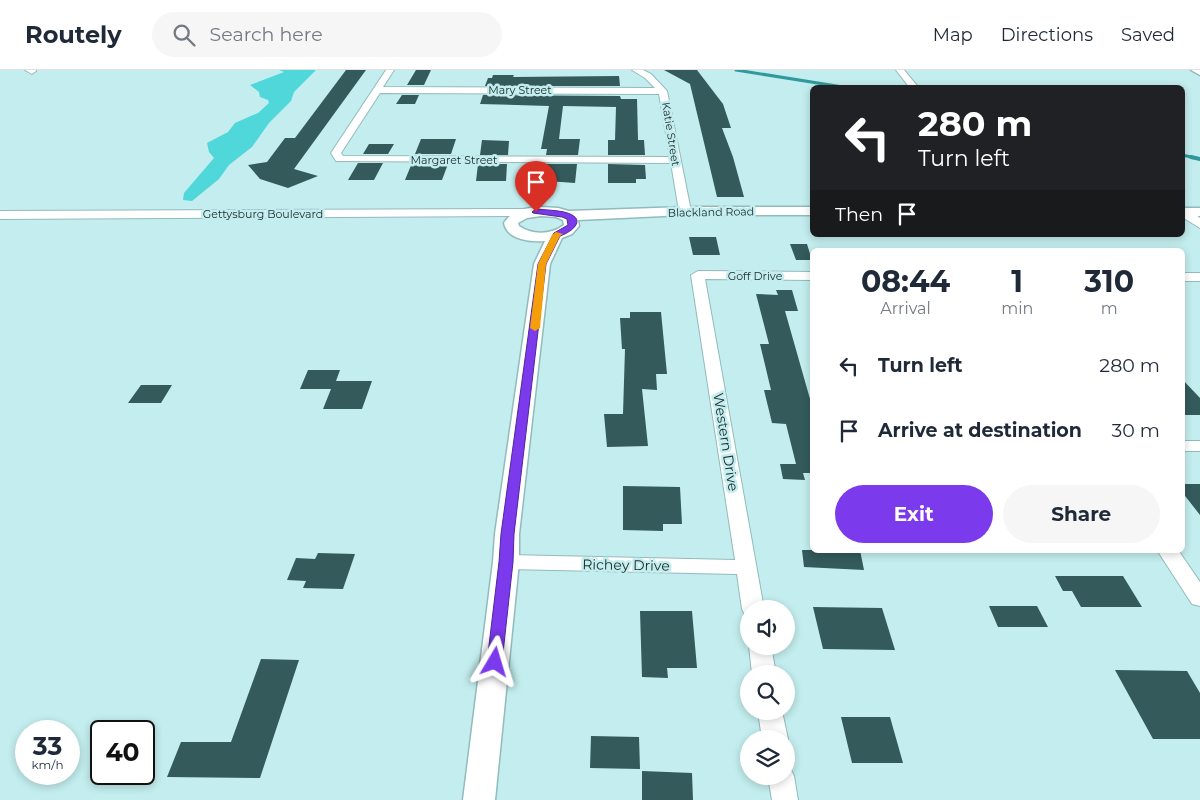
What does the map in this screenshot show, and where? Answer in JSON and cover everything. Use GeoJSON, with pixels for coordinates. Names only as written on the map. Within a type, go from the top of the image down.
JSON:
{"type":"FeatureCollection","features":[{"type":"Feature","properties":{"kind":"street","name":"Margaret Street"},"geometry":{"type":"LineString","coordinates":[[390,70],[336,153],[340,159],[675,160]]}},
{"type":"Feature","properties":{"kind":"street","name":"Katie Street"},"geometry":{"type":"LineString","coordinates":[[636,70],[648,76],[663,91],[685,211]]}},
{"type":"Feature","properties":{"kind":"street"},"geometry":{"type":"LineString","coordinates":[[900,70],[912,85]]}},
{"type":"Feature","properties":{"kind":"street"},"geometry":{"type":"LineString","coordinates":[[1196,70],[1200,72]]}},
{"type":"Feature","properties":{"kind":"street","name":"Mary Street"},"geometry":{"type":"LineString","coordinates":[[377,90],[663,91]]}},
{"type":"Feature","properties":{"kind":"street"},"geometry":{"type":"LineString","coordinates":[[542,264],[533,247],[516,230],[514,219],[526,213],[546,211],[564,226]]}},
{"type":"Feature","properties":{"kind":"street","name":"Blackland Road"},"geometry":{"type":"LineString","coordinates":[[564,226],[610,216],[685,211],[810,211]]}},
{"type":"Feature","properties":{"kind":"street"},"geometry":{"type":"LineString","coordinates":[[1185,212],[1200,212]]}},
{"type":"Feature","properties":{"kind":"street","name":"Gettysburg Boulevard"},"geometry":{"type":"LineString","coordinates":[[0,222],[85,218],[526,213]]}},
{"type":"Feature","properties":{"kind":"street"},"geometry":{"type":"LineString","coordinates":[[1185,213],[1200,224]]}},
{"type":"Feature","properties":{"kind":"street","name":"Gettysburg Boulevard"},"geometry":{"type":"LineString","coordinates":[[0,215],[85,218],[481,220],[516,230]]}},
{"type":"Feature","properties":{"kind":"street"},"geometry":{"type":"LineString","coordinates":[[516,230],[542,237],[564,226]]}},
{"type":"Feature","properties":{"kind":"street"},"geometry":{"type":"LineString","coordinates":[[479,800],[506,562],[507,534],[542,264],[564,226]]}},
{"type":"Feature","properties":{"kind":"street","name":"Goff Drive"},"geometry":{"type":"LineString","coordinates":[[698,275],[810,276]]}},
{"type":"Feature","properties":{"kind":"street","name":"Western Drive"},"geometry":{"type":"LineString","coordinates":[[698,275],[751,600]]}},
{"type":"Feature","properties":{"kind":"street"},"geometry":{"type":"LineString","coordinates":[[1185,277],[1200,277]]}},
{"type":"Feature","properties":{"kind":"street"},"geometry":{"type":"LineString","coordinates":[[1185,446],[1200,446]]}},
{"type":"Feature","properties":{"kind":"street"},"geometry":{"type":"LineString","coordinates":[[1169,553],[1200,598]]}},
{"type":"Feature","properties":{"kind":"street","name":"Richey Drive"},"geometry":{"type":"LineString","coordinates":[[506,562],[746,568]]}},
{"type":"Feature","properties":{"kind":"street"},"geometry":{"type":"LineString","coordinates":[[782,785],[785,800]]}},
{"type":"Feature","properties":{"kind":"shaded area"},"geometry":{"type":"Polygon","coordinates":[[[279,70],[316,70],[294,92],[291,101],[269,123],[252,147],[229,165],[219,179],[192,201],[183,200],[184,193],[214,158],[209,152],[207,143],[228,132],[235,123],[258,113],[269,103],[268,100],[260,97],[259,92],[250,85],[284,72],[279,70]]]}},
{"type":"Feature","properties":{"kind":"building"},"geometry":{"type":"Polygon","coordinates":[[[346,70],[366,70],[294,169],[318,176],[288,188],[260,179],[248,165],[267,162],[285,138],[295,138],[346,70]]]}},
{"type":"Feature","properties":{"kind":"building"},"geometry":{"type":"Polygon","coordinates":[[[416,70],[431,70],[424,85],[407,85],[416,70]]]}},
{"type":"Feature","properties":{"kind":"building"},"geometry":{"type":"Polygon","coordinates":[[[664,70],[697,70],[723,104],[731,128],[722,128],[733,157],[744,197],[717,197],[690,84],[664,70]]]}},
{"type":"Feature","properties":{"kind":"building"},"geometry":{"type":"Polygon","coordinates":[[[493,75],[514,75],[513,77],[619,76],[620,86],[485,86],[488,78],[492,78],[493,75]]]}},
{"type":"Feature","properties":{"kind":"building"},"geometry":{"type":"Polygon","coordinates":[[[402,95],[419,95],[415,104],[396,104],[402,95]]]}},
{"type":"Feature","properties":{"kind":"building"},"geometry":{"type":"Polygon","coordinates":[[[483,95],[620,96],[621,99],[637,99],[638,140],[644,140],[645,155],[608,155],[608,140],[615,140],[616,107],[563,106],[559,139],[580,139],[578,155],[546,155],[547,149],[541,149],[549,106],[480,104],[483,95]]]}},
{"type":"Feature","properties":{"kind":"building"},"geometry":{"type":"Polygon","coordinates":[[[421,139],[456,139],[451,154],[415,154],[421,139]]]}},
{"type":"Feature","properties":{"kind":"building"},"geometry":{"type":"Polygon","coordinates":[[[482,140],[509,141],[508,155],[480,155],[482,140]]]}},
{"type":"Feature","properties":{"kind":"building"},"geometry":{"type":"Polygon","coordinates":[[[369,144],[394,144],[388,154],[363,154],[369,144]]]}},
{"type":"Feature","properties":{"kind":"building"},"geometry":{"type":"Polygon","coordinates":[[[358,163],[383,163],[374,180],[348,180],[358,163]]]}},
{"type":"Feature","properties":{"kind":"building"},"geometry":{"type":"Polygon","coordinates":[[[412,163],[448,164],[442,180],[405,180],[412,163]]]}},
{"type":"Feature","properties":{"kind":"building"},"geometry":{"type":"Polygon","coordinates":[[[478,164],[507,164],[506,181],[476,181],[478,164]]]}},
{"type":"Feature","properties":{"kind":"building"},"geometry":{"type":"Polygon","coordinates":[[[545,164],[577,164],[575,183],[547,181],[548,178],[543,176],[545,164]]]}},
{"type":"Feature","properties":{"kind":"building"},"geometry":{"type":"Polygon","coordinates":[[[608,164],[645,165],[646,179],[636,179],[636,183],[608,183],[608,164]]]}},
{"type":"Feature","properties":{"kind":"building"},"geometry":{"type":"Polygon","coordinates":[[[689,237],[716,237],[720,255],[693,255],[689,237]]]}},
{"type":"Feature","properties":{"kind":"building"},"geometry":{"type":"Polygon","coordinates":[[[790,244],[807,244],[810,260],[796,260],[790,244]]]}},
{"type":"Feature","properties":{"kind":"building"},"geometry":{"type":"Polygon","coordinates":[[[776,290],[792,290],[798,311],[785,311],[810,399],[810,473],[803,473],[805,480],[783,479],[780,464],[796,464],[786,424],[772,423],[764,390],[771,390],[760,344],[769,344],[756,294],[778,295],[776,290]]]}},
{"type":"Feature","properties":{"kind":"building"},"geometry":{"type":"Polygon","coordinates":[[[630,312],[661,312],[667,374],[656,374],[657,390],[642,389],[648,446],[607,447],[604,414],[623,414],[625,349],[622,349],[620,318],[630,318],[630,312]]]}},
{"type":"Feature","properties":{"kind":"building"},"geometry":{"type":"Polygon","coordinates":[[[308,370],[340,370],[336,381],[372,381],[362,409],[323,409],[331,389],[300,389],[308,370]]]}},
{"type":"Feature","properties":{"kind":"building"},"geometry":{"type":"Polygon","coordinates":[[[1185,382],[1200,398],[1200,415],[1185,415],[1185,382]]]}},
{"type":"Feature","properties":{"kind":"building"},"geometry":{"type":"Polygon","coordinates":[[[141,385],[172,385],[161,403],[128,403],[141,385]]]}},
{"type":"Feature","properties":{"kind":"building"},"geometry":{"type":"Polygon","coordinates":[[[1185,484],[1200,484],[1200,515],[1185,496],[1185,484]]]}},
{"type":"Feature","properties":{"kind":"building"},"geometry":{"type":"Polygon","coordinates":[[[623,486],[680,487],[682,524],[663,524],[663,531],[623,530],[623,486]]]}},
{"type":"Feature","properties":{"kind":"building"},"geometry":{"type":"Polygon","coordinates":[[[802,550],[810,550],[810,553],[861,553],[864,570],[804,567],[802,550]]]}},
{"type":"Feature","properties":{"kind":"building"},"geometry":{"type":"Polygon","coordinates":[[[318,553],[355,554],[343,589],[303,588],[306,581],[287,580],[296,558],[315,559],[318,553]]]}},
{"type":"Feature","properties":{"kind":"building"},"geometry":{"type":"Polygon","coordinates":[[[1055,576],[1123,576],[1142,607],[1081,607],[1072,591],[1063,591],[1055,576]]]}},
{"type":"Feature","properties":{"kind":"building"},"geometry":{"type":"Polygon","coordinates":[[[989,606],[1037,606],[1048,627],[998,627],[989,606]]]}},
{"type":"Feature","properties":{"kind":"building"},"geometry":{"type":"Polygon","coordinates":[[[813,607],[882,608],[895,650],[823,649],[813,607]]]}},
{"type":"Feature","properties":{"kind":"building"},"geometry":{"type":"Polygon","coordinates":[[[640,611],[692,611],[697,668],[667,668],[668,678],[642,677],[640,611]]]}},
{"type":"Feature","properties":{"kind":"building"},"geometry":{"type":"Polygon","coordinates":[[[261,659],[299,660],[260,778],[167,777],[181,742],[231,742],[261,659]]]}},
{"type":"Feature","properties":{"kind":"building"},"geometry":{"type":"Polygon","coordinates":[[[1115,670],[1187,671],[1200,693],[1200,739],[1153,739],[1115,670]]]}},
{"type":"Feature","properties":{"kind":"building"},"geometry":{"type":"Polygon","coordinates":[[[841,717],[890,717],[903,763],[852,763],[841,717]]]}},
{"type":"Feature","properties":{"kind":"building"},"geometry":{"type":"Polygon","coordinates":[[[591,736],[639,737],[640,769],[590,768],[591,736]]]}},
{"type":"Feature","properties":{"kind":"building"},"geometry":{"type":"Polygon","coordinates":[[[642,771],[692,773],[693,800],[642,800],[642,771]]]}},
{"type":"Feature","properties":{"kind":"waterway"},"geometry":{"type":"LineString","coordinates":[[736,70],[830,85]]}},
{"type":"Feature","properties":{"kind":"waterway"},"geometry":{"type":"LineString","coordinates":[[1185,156],[1196,158]]}},
{"type":"Feature","properties":{"kind":"waterway"},"geometry":{"type":"LineString","coordinates":[[1191,157],[1200,159]]}},
{"type":"Feature","properties":{"kind":"slow traffic"},"geometry":{"type":"LineString","coordinates":[[535,328],[542,264],[556,235],[559,234]]}},
{"type":"Feature","properties":{"kind":"route"},"geometry":{"type":"LineString","coordinates":[[495,662],[506,562],[507,534],[542,264],[556,235],[568,230],[572,226],[572,222],[563,214],[546,211],[536,212]]}}]}
